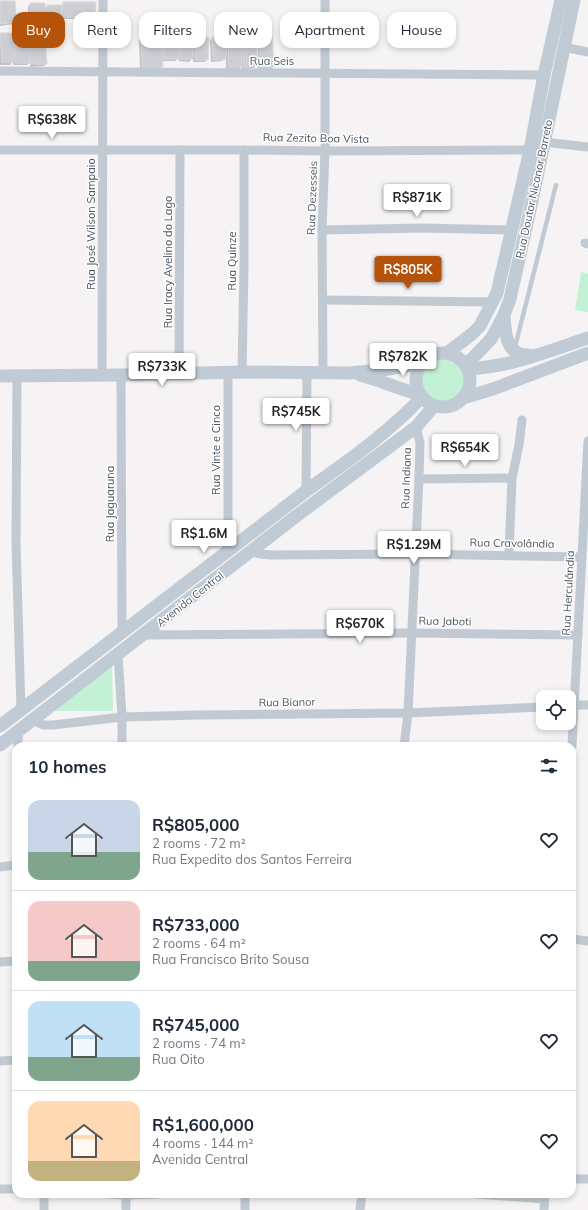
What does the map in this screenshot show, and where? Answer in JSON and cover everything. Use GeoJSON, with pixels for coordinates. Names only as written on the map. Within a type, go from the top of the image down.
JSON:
{"type":"FeatureCollection","features":[{"type":"Feature","properties":{"kind":"main road","name":"Rua Doutor Nicanor Barreto"},"geometry":{"type":"LineString","coordinates":[[447,353],[480,326],[494,302],[500,284],[561,0]]}},
{"type":"Feature","properties":{"kind":"main road","name":"Rua Doutor Nicanor Barreto"},"geometry":{"type":"LineString","coordinates":[[467,367],[491,339],[504,315],[515,278],[574,0]]}},
{"type":"Feature","properties":{"kind":"main road"},"geometry":{"type":"LineString","coordinates":[[554,27],[568,30]]}},
{"type":"Feature","properties":{"kind":"main road"},"geometry":{"type":"LineString","coordinates":[[504,315],[507,339],[514,350],[520,354],[534,356]]}},
{"type":"Feature","properties":{"kind":"main road"},"geometry":{"type":"LineString","coordinates":[[467,367],[481,369],[505,365],[588,338]]}},
{"type":"Feature","properties":{"kind":"main road"},"geometry":{"type":"LineString","coordinates":[[464,398],[493,389],[588,352]]}},
{"type":"Feature","properties":{"kind":"main road"},"geometry":{"type":"LineString","coordinates":[[438,353],[447,353],[456,356],[467,367],[470,377],[470,385],[468,392],[458,404],[442,408],[428,404],[420,396],[415,378],[417,370],[429,356],[438,353]]}},
{"type":"Feature","properties":{"kind":"main road"},"geometry":{"type":"LineString","coordinates":[[0,376],[102,376],[228,372],[348,373],[383,370],[422,363]]}},
{"type":"Feature","properties":{"kind":"main road"},"geometry":{"type":"LineString","coordinates":[[348,373],[385,382],[420,396]]}},
{"type":"Feature","properties":{"kind":"main road","name":"Avenida Central"},"geometry":{"type":"LineString","coordinates":[[0,726],[286,506],[346,462],[399,420],[420,396]]}},
{"type":"Feature","properties":{"kind":"main road","name":"Avenida Central"},"geometry":{"type":"LineString","coordinates":[[0,745],[252,552],[295,517],[416,427],[434,406]]}},
{"type":"Feature","properties":{"kind":"main road"},"geometry":{"type":"LineString","coordinates":[[286,506],[295,517]]}},
{"type":"Feature","properties":{"kind":"street","name":"Rua José Wilson Sampaio"},"geometry":{"type":"LineString","coordinates":[[102,376],[103,0]]}},
{"type":"Feature","properties":{"kind":"street","name":"Rua Dezesseis"},"geometry":{"type":"LineString","coordinates":[[323,372],[322,230],[325,151],[325,0]]}},
{"type":"Feature","properties":{"kind":"street"},"geometry":{"type":"LineString","coordinates":[[564,47],[588,52]]}},
{"type":"Feature","properties":{"kind":"street","name":"Rua Seis"},"geometry":{"type":"LineString","coordinates":[[0,71],[544,75]]}},
{"type":"Feature","properties":{"kind":"street"},"geometry":{"type":"LineString","coordinates":[[544,142],[588,147]]}},
{"type":"Feature","properties":{"kind":"street","name":"Rua Zezito Boa Vista"},"geometry":{"type":"LineString","coordinates":[[0,150],[530,150]]}},
{"type":"Feature","properties":{"kind":"street","name":"Rua Iracy Avelino do Lago"},"geometry":{"type":"LineString","coordinates":[[179,374],[180,150]]}},
{"type":"Feature","properties":{"kind":"street","name":"Rua Quinze"},"geometry":{"type":"LineString","coordinates":[[242,372],[244,150]]}},
{"type":"Feature","properties":{"kind":"street"},"geometry":{"type":"LineString","coordinates":[[322,230],[423,228],[512,230]]}},
{"type":"Feature","properties":{"kind":"street"},"geometry":{"type":"LineString","coordinates":[[323,300],[494,302]]}},
{"type":"Feature","properties":{"kind":"street","name":"Rua Vinte e Cinco"},"geometry":{"type":"LineString","coordinates":[[228,372],[228,551]]}},
{"type":"Feature","properties":{"kind":"street"},"geometry":{"type":"LineString","coordinates":[[306,373],[306,491]]}},
{"type":"Feature","properties":{"kind":"street","name":"Rua Jaguaruna"},"geometry":{"type":"LineString","coordinates":[[121,375],[122,632]]}},
{"type":"Feature","properties":{"kind":"street"},"geometry":{"type":"LineString","coordinates":[[16,376],[16,543],[21,710]]}},
{"type":"Feature","properties":{"kind":"street"},"geometry":{"type":"LineString","coordinates":[[509,555],[512,478],[519,445],[522,420]]}},
{"type":"Feature","properties":{"kind":"street","name":"Rua Indiana"},"geometry":{"type":"LineString","coordinates":[[404,742],[408,713],[419,479],[420,443],[416,427]]}},
{"type":"Feature","properties":{"kind":"street","name":"Rua Herculândia"},"geometry":{"type":"LineString","coordinates":[[573,690],[578,635],[588,441]]}},
{"type":"Feature","properties":{"kind":"street"},"geometry":{"type":"LineString","coordinates":[[419,479],[512,478]]}},
{"type":"Feature","properties":{"kind":"street","name":"Rua Cravolândia"},"geometry":{"type":"LineString","coordinates":[[252,552],[272,555],[415,554],[581,557]]}},
{"type":"Feature","properties":{"kind":"street","name":"Rua Jaboti"},"geometry":{"type":"LineString","coordinates":[[143,635],[412,633],[578,635]]}},
{"type":"Feature","properties":{"kind":"street"},"geometry":{"type":"LineString","coordinates":[[118,654],[122,742]]}},
{"type":"Feature","properties":{"kind":"street"},"geometry":{"type":"LineString","coordinates":[[576,705],[588,705]]}},
{"type":"Feature","properties":{"kind":"street","name":"Rua Bianor"},"geometry":{"type":"LineString","coordinates":[[33,720],[43,725],[53,725],[122,717],[199,714],[408,713],[536,706]]}},
{"type":"Feature","properties":{"kind":"street","name":"Rua Herculândia"},"geometry":{"type":"LineString","coordinates":[[572,730],[572,742]]}},
{"type":"Feature","properties":{"kind":"street"},"geometry":{"type":"LineString","coordinates":[[18,731],[18,742]]}},
{"type":"Feature","properties":{"kind":"street"},"geometry":{"type":"LineString","coordinates":[[0,867],[12,866]]}},
{"type":"Feature","properties":{"kind":"street"},"geometry":{"type":"LineString","coordinates":[[576,940],[588,941]]}},
{"type":"Feature","properties":{"kind":"street"},"geometry":{"type":"LineString","coordinates":[[0,962],[12,961]]}},
{"type":"Feature","properties":{"kind":"street"},"geometry":{"type":"LineString","coordinates":[[0,1061],[12,1060]]}},
{"type":"Feature","properties":{"kind":"street"},"geometry":{"type":"LineString","coordinates":[[576,1179],[588,1179]]}},
{"type":"Feature","properties":{"kind":"street"},"geometry":{"type":"LineString","coordinates":[[0,1188],[12,1189]]}},
{"type":"Feature","properties":{"kind":"street"},"geometry":{"type":"LineString","coordinates":[[44,1198],[44,1210]]}},
{"type":"Feature","properties":{"kind":"street"},"geometry":{"type":"LineString","coordinates":[[126,1198],[126,1210]]}},
{"type":"Feature","properties":{"kind":"street"},"geometry":{"type":"LineString","coordinates":[[245,1198],[245,1210]]}},
{"type":"Feature","properties":{"kind":"street"},"geometry":{"type":"LineString","coordinates":[[360,1210],[362,1198]]}},
{"type":"Feature","properties":{"kind":"street"},"geometry":{"type":"LineString","coordinates":[[544,1210],[545,1198]]}},
{"type":"Feature","properties":{"kind":"lane"},"geometry":{"type":"LineString","coordinates":[[514,350],[556,185]]}},
{"type":"Feature","properties":{"kind":"green space"},"geometry":{"type":"Polygon","coordinates":[[[581,272],[588,274],[588,312],[575,310],[581,272]]]}},
{"type":"Feature","properties":{"kind":"green space"},"geometry":{"type":"Polygon","coordinates":[[[443,358],[455,362],[461,368],[465,380],[461,392],[455,398],[443,402],[431,398],[425,392],[421,380],[425,368],[431,362],[443,358]]]}},
{"type":"Feature","properties":{"kind":"green space"},"geometry":{"type":"Polygon","coordinates":[[[112,664],[113,711],[50,711],[112,664]]]}},
{"type":"Feature","properties":{"kind":"building"},"geometry":{"type":"Polygon","coordinates":[[[0,1],[15,1],[16,12],[12,12],[12,22],[0,24],[0,1]]]}},
{"type":"Feature","properties":{"kind":"building"},"geometry":{"type":"Polygon","coordinates":[[[63,2],[96,2],[95,12],[73,12],[73,17],[65,17],[65,12],[62,12],[63,2]]]}},
{"type":"Feature","properties":{"kind":"building"},"geometry":{"type":"Polygon","coordinates":[[[30,3],[45,3],[45,12],[30,12],[30,3]]]}},
{"type":"Feature","properties":{"kind":"building"},"geometry":{"type":"Polygon","coordinates":[[[47,5],[62,5],[62,12],[47,12],[47,5]]]}},
{"type":"Feature","properties":{"kind":"building"},"geometry":{"type":"Polygon","coordinates":[[[0,33],[12,33],[12,48],[14,48],[13,62],[2,62],[0,33]]]}},
{"type":"Feature","properties":{"kind":"building"},"geometry":{"type":"Polygon","coordinates":[[[272,36],[274,67],[260,67],[260,48],[272,48],[272,36]]]}},
{"type":"Feature","properties":{"kind":"building"},"geometry":{"type":"Polygon","coordinates":[[[206,37],[209,37],[208,60],[195,60],[196,48],[206,48],[206,37]]]}},
{"type":"Feature","properties":{"kind":"building"},"geometry":{"type":"Polygon","coordinates":[[[212,37],[214,37],[214,48],[226,48],[226,59],[213,60],[212,37]]]}},
{"type":"Feature","properties":{"kind":"building"},"geometry":{"type":"Polygon","coordinates":[[[15,48],[31,48],[31,63],[15,63],[15,48]]]}},
{"type":"Feature","properties":{"kind":"building"},"geometry":{"type":"Polygon","coordinates":[[[33,48],[46,48],[47,64],[33,64],[33,48]]]}},
{"type":"Feature","properties":{"kind":"building"},"geometry":{"type":"Polygon","coordinates":[[[141,48],[162,48],[163,67],[142,67],[141,48]]]}},
{"type":"Feature","properties":{"kind":"building"},"geometry":{"type":"Polygon","coordinates":[[[164,48],[179,48],[179,59],[164,59],[164,48]]]}},
{"type":"Feature","properties":{"kind":"building"},"geometry":{"type":"Polygon","coordinates":[[[181,48],[193,48],[193,59],[181,59],[181,48]]]}},
{"type":"Feature","properties":{"kind":"building"},"geometry":{"type":"Polygon","coordinates":[[[229,48],[241,48],[242,67],[228,67],[229,48]]]}},
{"type":"Feature","properties":{"kind":"building"},"geometry":{"type":"Polygon","coordinates":[[[243,48],[257,48],[257,66],[244,67],[243,48]]]}}]}
